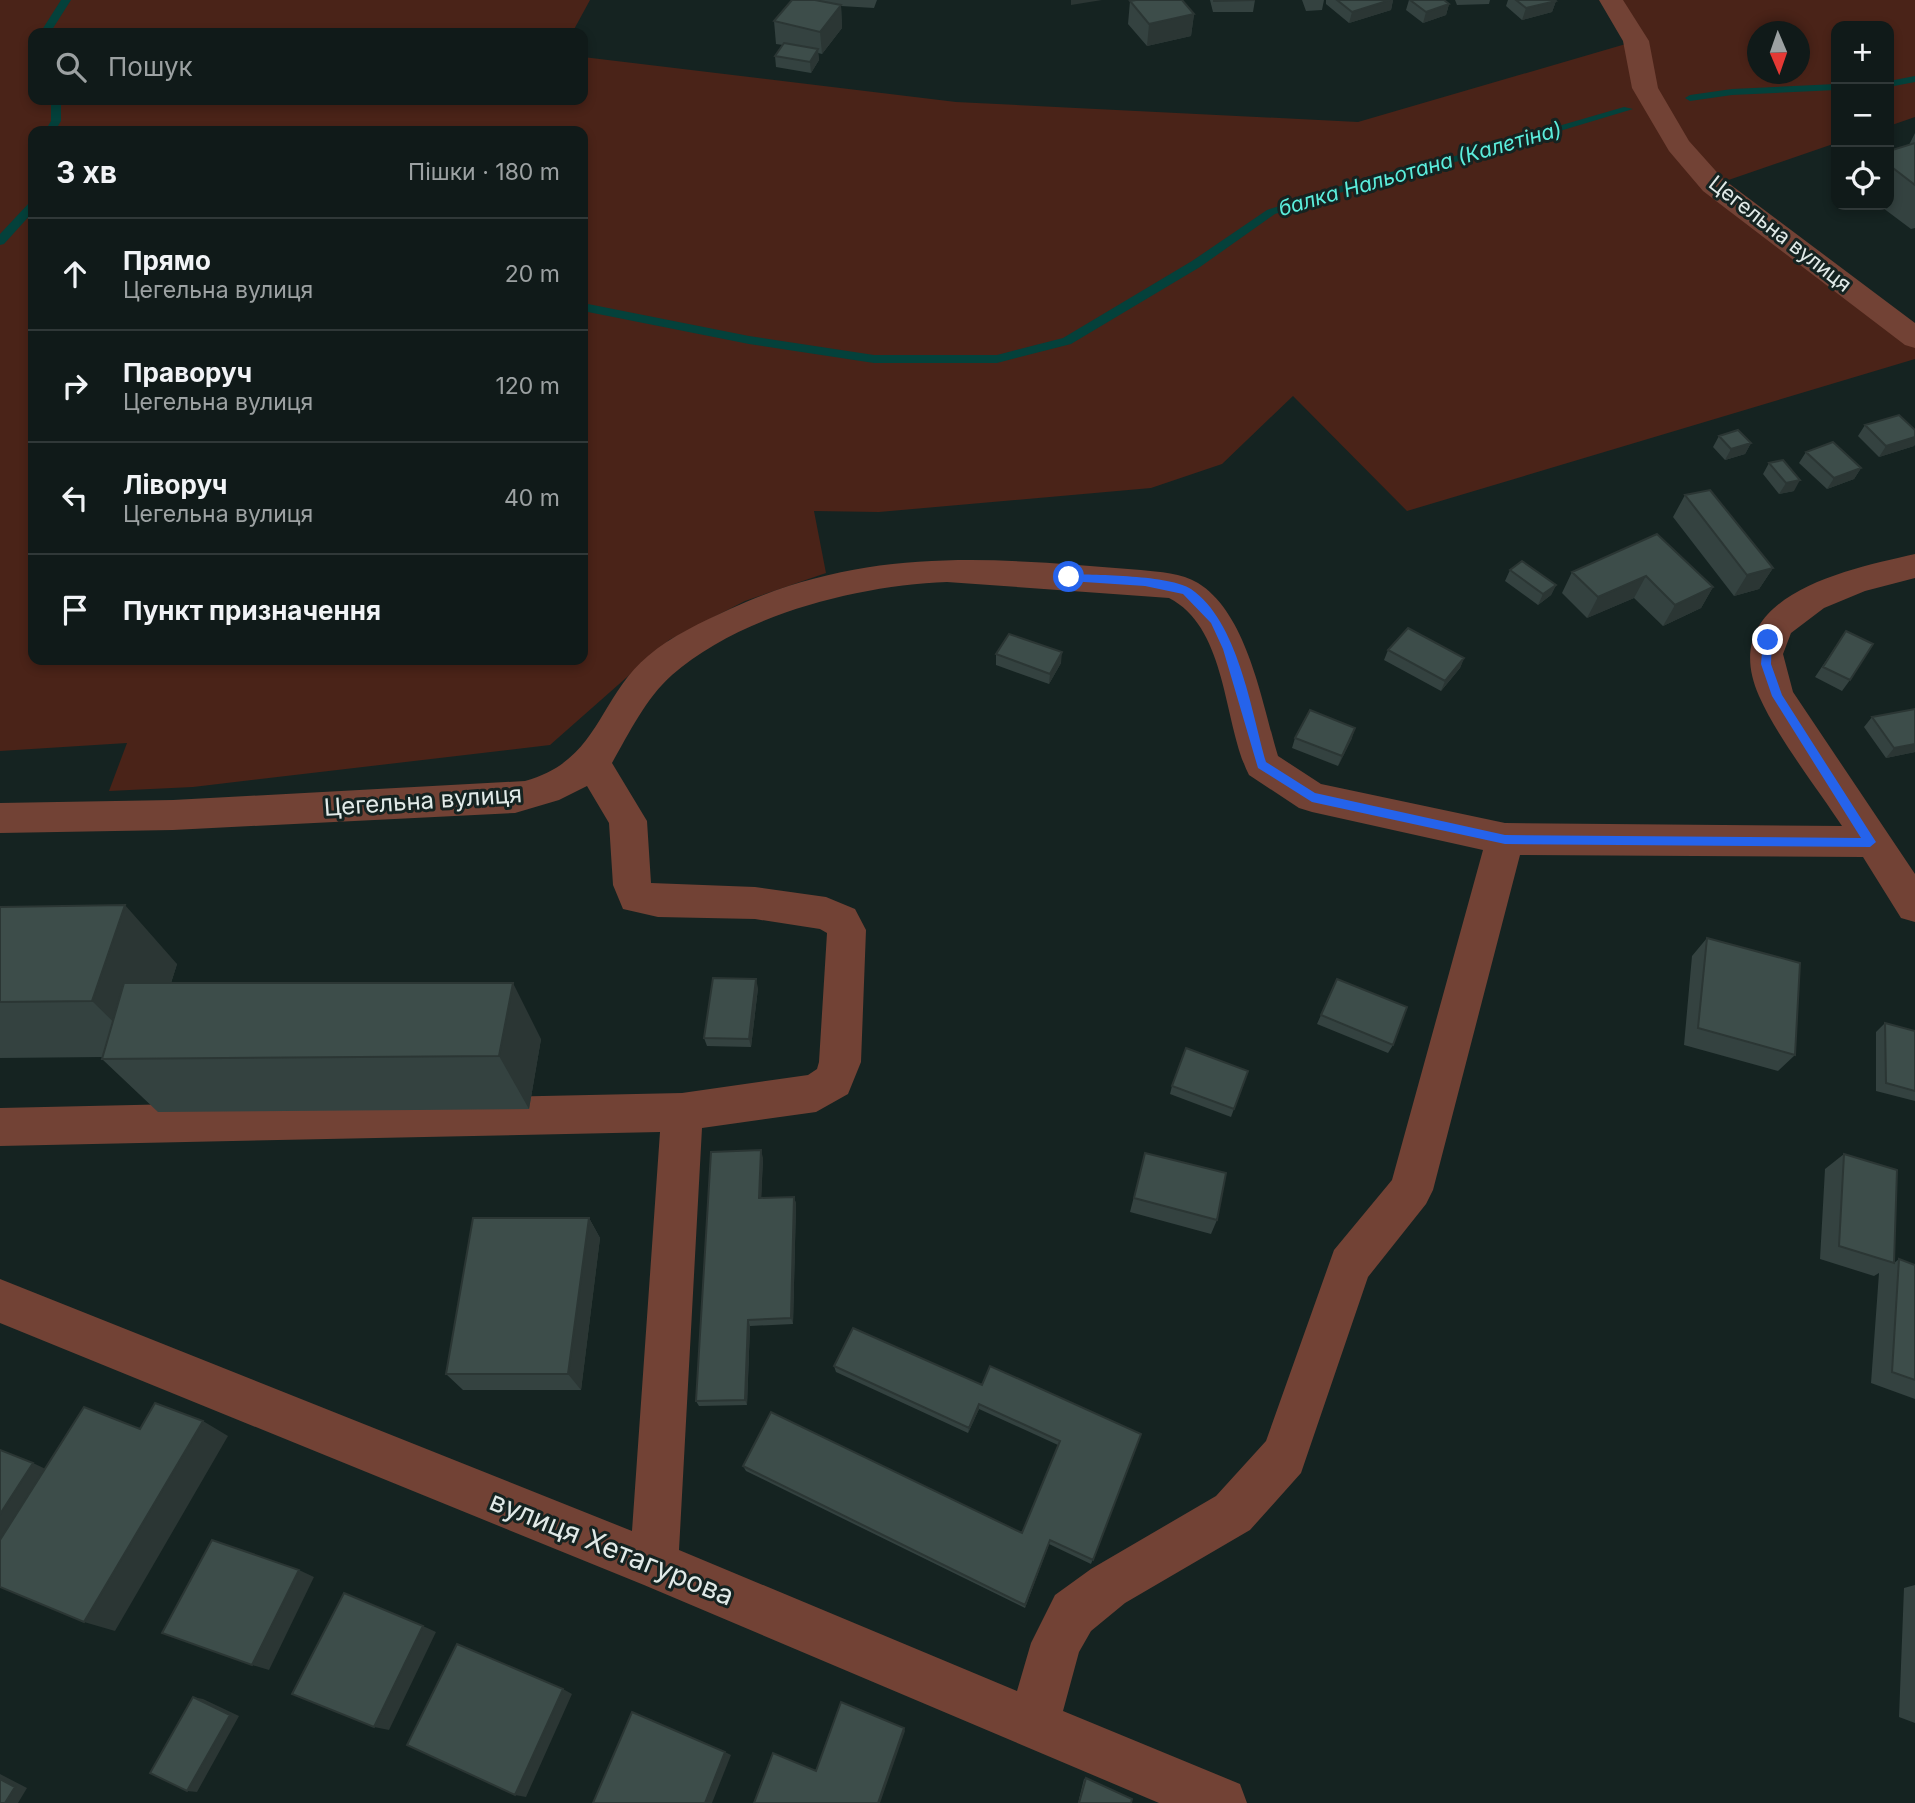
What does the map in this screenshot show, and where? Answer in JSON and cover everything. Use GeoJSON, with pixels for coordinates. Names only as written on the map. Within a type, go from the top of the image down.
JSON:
{"type":"FeatureCollection","features":[{"type":"Feature","properties":{"kind":"street","name":"Цегельна вулиця"},"geometry":{"type":"LineString","coordinates":[[1611,0],[1636,41],[1646,88],[1678,145],[1713,185],[1915,338]]}},
{"type":"Feature","properties":{"kind":"street"},"geometry":{"type":"LineString","coordinates":[[1915,566],[1866,578],[1815,598],[1781,621],[1768,640],[1766,664],[1777,696],[1870,842],[1915,906]]}},
{"type":"Feature","properties":{"kind":"street","name":"Цегельна вулиця"},"geometry":{"type":"LineString","coordinates":[[0,818],[187,814],[515,798],[541,793],[592,762],[645,680],[667,659],[731,622],[782,600],[828,586],[901,573],[983,571],[1145,582],[1186,591],[1215,621],[1228,649],[1262,765],[1312,797],[1505,839],[1870,842]]}},
{"type":"Feature","properties":{"kind":"street"},"geometry":{"type":"LineString","coordinates":[[0,1127],[112,1122],[566,1117],[682,1112],[816,1093],[833,1080],[840,1062],[847,930],[841,921],[826,912],[755,903],[658,901],[637,897],[632,885],[628,821],[619,802],[592,762]]}},
{"type":"Feature","properties":{"kind":"street"},"geometry":{"type":"LineString","coordinates":[[1034,1723],[1056,1643],[1073,1613],[1108,1586],[1233,1513],[1284,1455],[1350,1265],[1410,1189],[1505,839]]}},
{"type":"Feature","properties":{"kind":"street"},"geometry":{"type":"LineString","coordinates":[[654,1564],[682,1112]]}},
{"type":"Feature","properties":{"kind":"street","name":"вулиця Хетагурова"},"geometry":{"type":"LineString","coordinates":[[0,1301],[654,1564],[1221,1803]]}},
{"type":"Feature","properties":{"kind":"shaded area"},"geometry":{"type":"Polygon","coordinates":[[[0,0],[590,0],[575,28],[28,28],[28,105],[588,105],[588,58],[956,102],[1358,122],[1636,41],[1611,0],[1915,0],[1915,117],[1894,124],[1894,21],[1831,21],[1831,145],[1714,185],[1915,338],[1915,359],[1407,511],[1293,396],[1222,464],[1151,488],[879,512],[814,511],[826,573],[745,601],[669,640],[550,745],[193,787],[109,791],[127,743],[0,751],[0,0]]]}},
{"type":"Feature","properties":{"kind":"building"},"geometry":{"type":"Polygon","coordinates":[[[792,0],[815,0],[841,5],[820,32],[774,21],[792,0]]]}},
{"type":"Feature","properties":{"kind":"building"},"geometry":{"type":"Polygon","coordinates":[[[1182,0],[1194,14],[1149,24],[1130,1],[1182,0]]]}},
{"type":"Feature","properties":{"kind":"building"},"geometry":{"type":"Polygon","coordinates":[[[1337,0],[1390,0],[1352,12],[1337,0]]]}},
{"type":"Feature","properties":{"kind":"building"},"geometry":{"type":"Polygon","coordinates":[[[1410,0],[1444,0],[1449,4],[1426,12],[1410,0]]]}},
{"type":"Feature","properties":{"kind":"building"},"geometry":{"type":"Polygon","coordinates":[[[1516,0],[1555,0],[1556,1],[1526,8],[1516,0]]]}},
{"type":"Feature","properties":{"kind":"building"},"geometry":{"type":"Polygon","coordinates":[[[784,43],[818,49],[810,62],[775,56],[784,43]]]}},
{"type":"Feature","properties":{"kind":"building"},"geometry":{"type":"Polygon","coordinates":[[[1915,143],[1915,185],[1894,169],[1894,149],[1915,143]]]}},
{"type":"Feature","properties":{"kind":"building"},"geometry":{"type":"Polygon","coordinates":[[[1899,415],[1915,430],[1915,437],[1886,446],[1865,425],[1899,415]]]}},
{"type":"Feature","properties":{"kind":"building"},"geometry":{"type":"Polygon","coordinates":[[[1738,430],[1751,443],[1731,449],[1719,436],[1738,430]]]}},
{"type":"Feature","properties":{"kind":"building"},"geometry":{"type":"Polygon","coordinates":[[[1833,442],[1861,468],[1834,478],[1806,452],[1833,442]]]}},
{"type":"Feature","properties":{"kind":"building"},"geometry":{"type":"Polygon","coordinates":[[[1783,460],[1800,480],[1786,483],[1769,463],[1783,460]]]}},
{"type":"Feature","properties":{"kind":"building"},"geometry":{"type":"Polygon","coordinates":[[[1710,490],[1773,568],[1747,575],[1685,495],[1710,490]]]}},
{"type":"Feature","properties":{"kind":"building"},"geometry":{"type":"Polygon","coordinates":[[[1657,534],[1713,587],[1675,605],[1646,576],[1598,597],[1572,572],[1657,534]]]}},
{"type":"Feature","properties":{"kind":"building"},"geometry":{"type":"Polygon","coordinates":[[[1522,561],[1556,585],[1543,594],[1510,570],[1522,561]]]}},
{"type":"Feature","properties":{"kind":"building"},"geometry":{"type":"Polygon","coordinates":[[[1408,628],[1464,658],[1445,681],[1388,650],[1408,628]]]}},
{"type":"Feature","properties":{"kind":"building"},"geometry":{"type":"Polygon","coordinates":[[[1846,631],[1873,644],[1850,680],[1823,667],[1846,631]]]}},
{"type":"Feature","properties":{"kind":"building"},"geometry":{"type":"Polygon","coordinates":[[[1009,634],[1062,652],[1050,674],[996,654],[1009,634]]]}},
{"type":"Feature","properties":{"kind":"building"},"geometry":{"type":"Polygon","coordinates":[[[1915,709],[1915,744],[1894,748],[1872,717],[1915,709]]]}},
{"type":"Feature","properties":{"kind":"building"},"geometry":{"type":"Polygon","coordinates":[[[1310,710],[1355,728],[1342,756],[1295,738],[1310,710]]]}},
{"type":"Feature","properties":{"kind":"building"},"geometry":{"type":"Polygon","coordinates":[[[125,905],[92,1001],[0,1002],[0,907],[125,905]]]}},
{"type":"Feature","properties":{"kind":"building"},"geometry":{"type":"Polygon","coordinates":[[[1707,938],[1800,963],[1795,1055],[1698,1028],[1707,938]]]}},
{"type":"Feature","properties":{"kind":"building"},"geometry":{"type":"Polygon","coordinates":[[[713,978],[756,979],[749,1039],[704,1038],[713,978]]]}},
{"type":"Feature","properties":{"kind":"building"},"geometry":{"type":"Polygon","coordinates":[[[1337,979],[1407,1007],[1393,1045],[1321,1015],[1337,979]]]}},
{"type":"Feature","properties":{"kind":"building"},"geometry":{"type":"Polygon","coordinates":[[[124,983],[513,983],[499,1056],[102,1059],[124,983]]]}},
{"type":"Feature","properties":{"kind":"building"},"geometry":{"type":"Polygon","coordinates":[[[1885,1023],[1915,1031],[1915,1091],[1886,1083],[1885,1023]]]}},
{"type":"Feature","properties":{"kind":"building"},"geometry":{"type":"Polygon","coordinates":[[[1186,1048],[1248,1071],[1234,1109],[1172,1086],[1186,1048]]]}},
{"type":"Feature","properties":{"kind":"building"},"geometry":{"type":"Polygon","coordinates":[[[761,1150],[759,1198],[794,1197],[791,1318],[748,1320],[745,1400],[696,1401],[711,1152],[761,1150]]]}},
{"type":"Feature","properties":{"kind":"building"},"geometry":{"type":"Polygon","coordinates":[[[1145,1153],[1226,1173],[1217,1220],[1134,1198],[1145,1153]]]}},
{"type":"Feature","properties":{"kind":"building"},"geometry":{"type":"Polygon","coordinates":[[[1844,1154],[1897,1170],[1894,1263],[1839,1246],[1844,1154]]]}},
{"type":"Feature","properties":{"kind":"building"},"geometry":{"type":"Polygon","coordinates":[[[473,1218],[589,1218],[568,1374],[446,1374],[473,1218]]]}},
{"type":"Feature","properties":{"kind":"building"},"geometry":{"type":"Polygon","coordinates":[[[1899,1259],[1915,1265],[1915,1380],[1892,1372],[1899,1259]]]}},
{"type":"Feature","properties":{"kind":"building"},"geometry":{"type":"Polygon","coordinates":[[[853,1328],[982,1385],[990,1366],[1141,1434],[1093,1560],[1050,1540],[1025,1605],[743,1466],[771,1412],[1022,1533],[1060,1441],[979,1404],[969,1428],[834,1366],[853,1328]]]}},
{"type":"Feature","properties":{"kind":"building"},"geometry":{"type":"Polygon","coordinates":[[[155,1403],[203,1421],[84,1622],[0,1587],[0,1540],[84,1407],[140,1429],[155,1403]]]}},
{"type":"Feature","properties":{"kind":"building"},"geometry":{"type":"Polygon","coordinates":[[[0,1450],[33,1463],[0,1514],[0,1450]]]}},
{"type":"Feature","properties":{"kind":"building"},"geometry":{"type":"Polygon","coordinates":[[[212,1540],[299,1570],[252,1665],[162,1633],[212,1540]]]}},
{"type":"Feature","properties":{"kind":"building"},"geometry":{"type":"Polygon","coordinates":[[[344,1593],[423,1626],[374,1727],[292,1694],[344,1593]]]}},
{"type":"Feature","properties":{"kind":"building"},"geometry":{"type":"Polygon","coordinates":[[[457,1644],[563,1689],[515,1795],[407,1745],[457,1644]]]}},
{"type":"Feature","properties":{"kind":"building"},"geometry":{"type":"Polygon","coordinates":[[[193,1697],[230,1715],[187,1791],[150,1773],[193,1697]]]}},
{"type":"Feature","properties":{"kind":"building"},"geometry":{"type":"Polygon","coordinates":[[[841,1702],[904,1728],[878,1803],[754,1803],[773,1753],[816,1771],[841,1702]]]}},
{"type":"Feature","properties":{"kind":"building"},"geometry":{"type":"Polygon","coordinates":[[[632,1712],[725,1752],[705,1803],[593,1803],[632,1712]]]}},
{"type":"Feature","properties":{"kind":"building"},"geometry":{"type":"Polygon","coordinates":[[[1086,1778],[1132,1799],[1131,1803],[1079,1803],[1086,1778]]]}},
{"type":"Feature","properties":{"kind":"building"},"geometry":{"type":"Polygon","coordinates":[[[0,1779],[15,1787],[5,1803],[0,1803],[0,1779]]]}},
{"type":"Feature","properties":{"kind":"waterway","name":"балка Нальотана (Калетіна)"},"geometry":{"type":"LineString","coordinates":[[48,28],[66,0]]}},
{"type":"Feature","properties":{"kind":"waterway"},"geometry":{"type":"LineString","coordinates":[[1894,83],[1915,79]]}},
{"type":"Feature","properties":{"kind":"waterway"},"geometry":{"type":"LineString","coordinates":[[1690,98],[1732,92],[1831,87]]}},
{"type":"Feature","properties":{"kind":"waterway","name":"балка Нальотана (Калетіна)"},"geometry":{"type":"LineString","coordinates":[[53,126],[56,121],[56,105]]}},
{"type":"Feature","properties":{"kind":"waterway","name":"балка Нальотана (Калетіна)"},"geometry":{"type":"LineString","coordinates":[[588,308],[749,340],[874,359],[997,359],[1067,341],[1196,264],[1271,212],[1363,182],[1459,158],[1628,109]]}},
{"type":"Feature","properties":{"kind":"waterway"},"geometry":{"type":"LineString","coordinates":[[0,241],[28,210]]}},
{"type":"Feature","properties":{"kind":"route"},"geometry":{"type":"LineString","coordinates":[[1069,577],[1145,582],[1186,591],[1215,621],[1228,649],[1262,765],[1312,797],[1505,839],[1870,842],[1777,696],[1766,664],[1768,640]]}}]}
